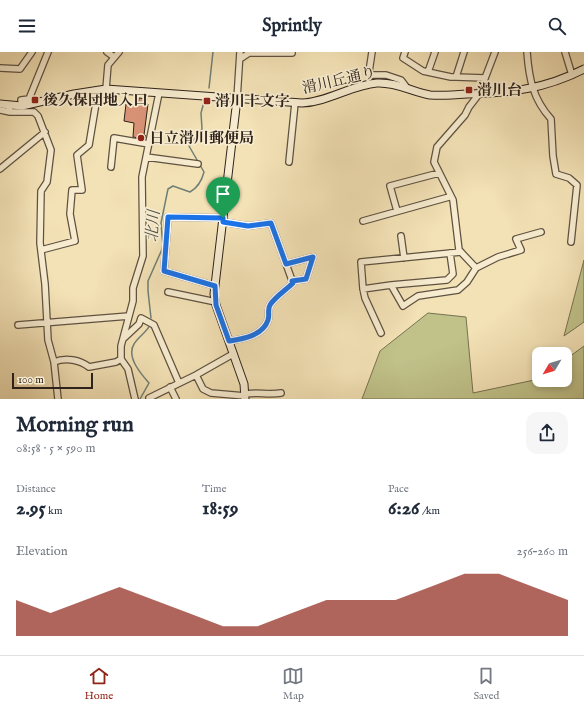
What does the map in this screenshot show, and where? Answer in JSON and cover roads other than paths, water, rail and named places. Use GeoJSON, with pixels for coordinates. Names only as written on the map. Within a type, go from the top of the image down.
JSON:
{"type":"FeatureCollection","features":[{"type":"Feature","properties":{"kind":"street"},"geometry":{"type":"LineString","coordinates":[[0,68],[20,69],[32,52]]}},
{"type":"Feature","properties":{"kind":"street"},"geometry":{"type":"LineString","coordinates":[[22,106],[21,100],[29,99],[48,52]]}},
{"type":"Feature","properties":{"kind":"street"},"geometry":{"type":"LineString","coordinates":[[107,52],[114,57]]}},
{"type":"Feature","properties":{"kind":"street"},"geometry":{"type":"LineString","coordinates":[[106,89],[108,65],[119,52]]}},
{"type":"Feature","properties":{"kind":"street"},"geometry":{"type":"LineString","coordinates":[[240,52],[237,99],[215,286],[216,302],[245,396]]}},
{"type":"Feature","properties":{"kind":"street"},"geometry":{"type":"LineString","coordinates":[[240,59],[249,53],[292,52]]}},
{"type":"Feature","properties":{"kind":"street"},"geometry":{"type":"LineString","coordinates":[[372,52],[369,72],[371,74],[397,78],[405,83],[406,88]]}},
{"type":"Feature","properties":{"kind":"street"},"geometry":{"type":"LineString","coordinates":[[406,52],[403,58],[428,72],[456,77],[485,78]]}},
{"type":"Feature","properties":{"kind":"street"},"geometry":{"type":"LineString","coordinates":[[428,72],[435,52]]}},
{"type":"Feature","properties":{"kind":"street"},"geometry":{"type":"LineString","coordinates":[[456,77],[464,52]]}},
{"type":"Feature","properties":{"kind":"street"},"geometry":{"type":"LineString","coordinates":[[476,268],[459,250],[453,200],[434,162],[437,147],[465,115],[479,94],[495,52]]}},
{"type":"Feature","properties":{"kind":"street"},"geometry":{"type":"LineString","coordinates":[[527,52],[533,88],[540,106],[551,119],[553,156],[556,174],[569,178],[577,185],[584,187]]}},
{"type":"Feature","properties":{"kind":"street"},"geometry":{"type":"LineString","coordinates":[[566,52],[572,75]]}},
{"type":"Feature","properties":{"kind":"street","name":"滑川丘通り"},"geometry":{"type":"LineString","coordinates":[[0,104],[10,109],[106,89],[295,103],[317,102],[367,85],[378,83],[432,95],[509,93],[533,88],[572,75],[584,69]]}},
{"type":"Feature","properties":{"kind":"street"},"geometry":{"type":"LineString","coordinates":[[41,250],[75,241],[70,214],[72,190],[82,190],[77,155],[88,145],[96,103],[93,91]]}},
{"type":"Feature","properties":{"kind":"street"},"geometry":{"type":"LineString","coordinates":[[135,399],[128,369],[121,359],[120,346],[133,301],[133,288],[143,256],[142,177],[159,93]]}},
{"type":"Feature","properties":{"kind":"street"},"geometry":{"type":"LineString","coordinates":[[289,162],[295,103]]}},
{"type":"Feature","properties":{"kind":"street"},"geometry":{"type":"LineString","coordinates":[[0,110],[10,109],[34,112],[38,116],[51,150],[47,182],[41,191],[41,250],[45,284],[48,340],[54,362],[58,399]]}},
{"type":"Feature","properties":{"kind":"street"},"geometry":{"type":"LineString","coordinates":[[0,169],[45,132]]}},
{"type":"Feature","properties":{"kind":"street"},"geometry":{"type":"LineString","coordinates":[[111,167],[114,138],[149,144]]}},
{"type":"Feature","properties":{"kind":"street"},"geometry":{"type":"LineString","coordinates":[[146,157],[198,164]]}},
{"type":"Feature","properties":{"kind":"street"},"geometry":{"type":"LineString","coordinates":[[397,211],[390,186],[439,173]]}},
{"type":"Feature","properties":{"kind":"street"},"geometry":{"type":"LineString","coordinates":[[571,242],[577,185]]}},
{"type":"Feature","properties":{"kind":"street"},"geometry":{"type":"LineString","coordinates":[[363,221],[449,197]]}},
{"type":"Feature","properties":{"kind":"street"},"geometry":{"type":"LineString","coordinates":[[215,286],[164,271],[168,217],[223,220],[248,226],[271,223],[293,283],[271,304],[268,310],[268,322],[260,331],[253,335],[229,341]]}},
{"type":"Feature","properties":{"kind":"street"},"geometry":{"type":"LineString","coordinates":[[391,285],[403,306],[418,296],[458,290],[467,282],[476,268],[498,257],[521,250],[516,239],[540,232]]}},
{"type":"Feature","properties":{"kind":"street"},"geometry":{"type":"LineString","coordinates":[[401,236],[404,258]]}},
{"type":"Feature","properties":{"kind":"street"},"geometry":{"type":"LineString","coordinates":[[382,333],[365,298],[360,262],[461,252]]}},
{"type":"Feature","properties":{"kind":"street"},"geometry":{"type":"LineString","coordinates":[[363,289],[447,280],[453,274],[450,253]]}},
{"type":"Feature","properties":{"kind":"street"},"geometry":{"type":"LineString","coordinates":[[286,264],[313,257],[306,279],[292,281]]}},
{"type":"Feature","properties":{"kind":"street"},"geometry":{"type":"LineString","coordinates":[[168,292],[216,302]]}},
{"type":"Feature","properties":{"kind":"street"},"geometry":{"type":"LineString","coordinates":[[18,325],[129,316]]}},
{"type":"Feature","properties":{"kind":"street"},"geometry":{"type":"LineString","coordinates":[[123,339],[139,324],[140,318],[154,325],[179,383]]}},
{"type":"Feature","properties":{"kind":"street"},"geometry":{"type":"LineString","coordinates":[[149,398],[196,376],[233,354]]}},
{"type":"Feature","properties":{"kind":"street"},"geometry":{"type":"LineString","coordinates":[[54,362],[59,360],[77,360],[89,367],[116,362],[121,359]]}},
{"type":"Feature","properties":{"kind":"street"},"geometry":{"type":"LineString","coordinates":[[196,376],[203,389],[211,394],[245,396],[258,392],[274,394],[281,393]]}},
{"type":"Feature","properties":{"kind":"street"},"geometry":{"type":"LineString","coordinates":[[170,387],[176,399]]}},
{"type":"Feature","properties":{"kind":"waterway","name":"北川"},"geometry":{"type":"LineString","coordinates":[[209,88],[213,52]]}},
{"type":"Feature","properties":{"kind":"waterway","name":"北川"},"geometry":{"type":"LineString","coordinates":[[151,318],[148,281],[163,247],[161,223],[168,189],[173,186],[190,192],[199,184],[204,172],[189,146],[202,129],[201,113],[204,102]]}},
{"type":"Feature","properties":{"kind":"waterway","name":"北川"},"geometry":{"type":"LineString","coordinates":[[140,399],[149,383],[133,360],[132,349],[134,344],[150,325]]}},
{"type":"Feature","properties":{"kind":"place","name":"滑川台"},"geometry":{"type":"Point","coordinates":[469,90]}},
{"type":"Feature","properties":{"kind":"place","name":"後久保団地入口"},"geometry":{"type":"Point","coordinates":[35,100]}},
{"type":"Feature","properties":{"kind":"place","name":"滑川十文字"},"geometry":{"type":"Point","coordinates":[207,101]}},
{"type":"Feature","properties":{"kind":"place","name":"日立滑川郵便局"},"geometry":{"type":"Point","coordinates":[141,138]}}]}
